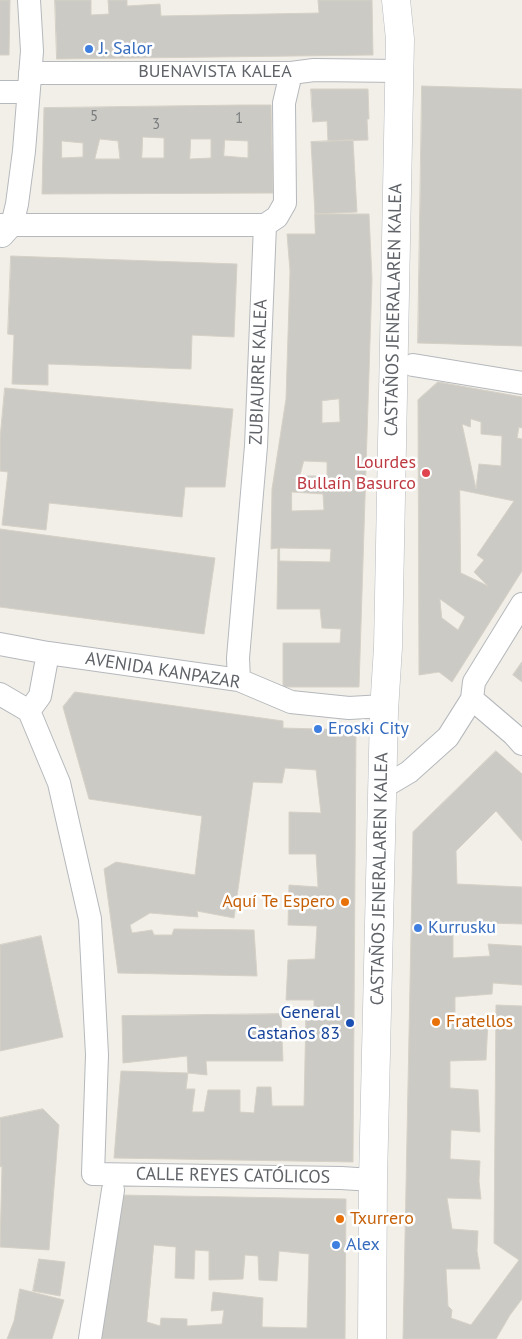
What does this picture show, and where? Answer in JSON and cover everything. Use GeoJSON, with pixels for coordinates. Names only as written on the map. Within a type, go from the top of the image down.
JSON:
{"type":"FeatureCollection","features":[{"type":"Feature","properties":{"kind":"street"},"geometry":{"type":"LineString","coordinates":[[29,0],[32,51],[24,151],[7,223],[264,225],[277,217],[285,204],[284,103],[290,73]]}},
{"type":"Feature","properties":{"kind":"street","name":"CASTAÑOS JENERALAREN KALEA"},"geometry":{"type":"LineString","coordinates":[[372,1339],[373,1180],[384,706],[388,637],[400,39],[396,0]]}},
{"type":"Feature","properties":{"kind":"street","name":"BUENAVISTA KALEA"},"geometry":{"type":"LineString","coordinates":[[0,92],[29,82],[290,73],[314,70],[399,71]]}},
{"type":"Feature","properties":{"kind":"street","name":"ZUBIAURRE KALEA"},"geometry":{"type":"LineString","coordinates":[[239,680],[238,658],[256,446],[264,225]]}},
{"type":"Feature","properties":{"kind":"street"},"geometry":{"type":"LineString","coordinates":[[413,365],[522,383]]}},
{"type":"Feature","properties":{"kind":"street"},"geometry":{"type":"LineString","coordinates":[[382,788],[409,772],[448,737],[472,699],[474,682],[522,604]]}},
{"type":"Feature","properties":{"kind":"street","name":"AVENIDA KANPAZAR"},"geometry":{"type":"LineString","coordinates":[[0,644],[48,653],[239,680],[290,702],[350,708],[384,706]]}},
{"type":"Feature","properties":{"kind":"street"},"geometry":{"type":"LineString","coordinates":[[0,694],[29,711],[40,696],[48,653]]}},
{"type":"Feature","properties":{"kind":"street"},"geometry":{"type":"LineString","coordinates":[[472,699],[522,744]]}},
{"type":"Feature","properties":{"kind":"street","name":"CALLE REYES CATÓLICOS"},"geometry":{"type":"LineString","coordinates":[[29,711],[59,783],[90,919],[97,1055],[93,1174],[373,1180]]}},
{"type":"Feature","properties":{"kind":"street"},"geometry":{"type":"LineString","coordinates":[[90,1339],[113,1190]]}},
{"type":"Feature","properties":{"kind":"building"},"geometry":{"type":"Polygon","coordinates":[[[0,0],[10,0],[9,55],[0,55],[0,0]]]}},
{"type":"Feature","properties":{"kind":"building"},"geometry":{"type":"Polygon","coordinates":[[[55,0],[91,0],[91,15],[109,14],[108,0],[127,0],[127,6],[160,4],[161,16],[319,13],[318,0],[372,0],[373,55],[57,59],[55,0]]]}},
{"type":"Feature","properties":{"kind":"building"},"geometry":{"type":"Polygon","coordinates":[[[422,86],[522,89],[522,346],[418,343],[422,86]]]}},
{"type":"Feature","properties":{"kind":"building"},"geometry":{"type":"Polygon","coordinates":[[[311,89],[368,89],[368,140],[328,141],[327,121],[313,122],[311,89]]]}},
{"type":"Feature","properties":{"kind":"building"},"geometry":{"type":"Polygon","coordinates":[[[271,105],[273,193],[42,194],[44,108],[271,105]],[[143,137],[142,158],[164,158],[164,138],[143,137]],[[100,139],[95,159],[120,159],[118,141],[100,139]],[[191,139],[190,159],[211,158],[211,139],[191,139]],[[225,140],[224,156],[248,158],[248,141],[225,140]],[[62,141],[62,158],[83,157],[83,143],[62,141]]]}},
{"type":"Feature","properties":{"kind":"building"},"geometry":{"type":"Polygon","coordinates":[[[353,140],[357,212],[315,214],[311,142],[353,140]]]}},
{"type":"Feature","properties":{"kind":"building"},"geometry":{"type":"Polygon","coordinates":[[[315,214],[369,214],[372,279],[359,687],[283,687],[283,643],[340,643],[341,629],[322,628],[320,609],[277,609],[278,548],[271,549],[272,489],[286,399],[290,271],[287,234],[315,234],[315,214]],[[339,399],[322,401],[322,423],[340,422],[339,399]],[[304,461],[300,476],[327,476],[327,462],[304,461]],[[292,492],[292,511],[324,510],[323,494],[292,492]],[[280,548],[280,561],[330,562],[331,549],[280,548]]]}},
{"type":"Feature","properties":{"kind":"building"},"geometry":{"type":"Polygon","coordinates":[[[11,256],[237,264],[234,337],[192,335],[191,369],[48,364],[48,385],[12,384],[14,335],[8,334],[11,256]]]}},
{"type":"Feature","properties":{"kind":"building"},"geometry":{"type":"Polygon","coordinates":[[[438,382],[522,397],[522,428],[519,427],[517,438],[522,439],[522,571],[452,682],[439,672],[419,675],[418,400],[438,382]],[[471,419],[470,427],[462,424],[476,489],[479,464],[501,466],[502,436],[481,434],[481,422],[471,419]],[[460,490],[461,573],[488,586],[474,572],[484,560],[477,555],[514,501],[460,490]],[[440,599],[442,618],[458,630],[465,617],[440,599]]]}},
{"type":"Feature","properties":{"kind":"building"},"geometry":{"type":"Polygon","coordinates":[[[5,388],[233,409],[225,487],[185,487],[182,517],[49,503],[46,530],[2,525],[8,472],[0,471],[0,439],[5,388]]]}},
{"type":"Feature","properties":{"kind":"building"},"geometry":{"type":"Polygon","coordinates":[[[0,529],[215,558],[204,634],[0,607],[0,529]]]}},
{"type":"Feature","properties":{"kind":"building"},"geometry":{"type":"Polygon","coordinates":[[[522,662],[522,682],[513,675],[522,662]]]}},
{"type":"Feature","properties":{"kind":"building"},"geometry":{"type":"Polygon","coordinates":[[[75,692],[283,721],[283,728],[356,730],[353,1162],[114,1158],[121,1071],[188,1073],[186,1089],[195,1089],[192,1112],[204,1112],[208,1090],[240,1090],[240,1112],[254,1113],[257,1087],[271,1087],[272,1106],[304,1106],[306,1012],[314,1012],[314,1000],[286,1000],[288,960],[315,959],[317,926],[288,925],[289,885],[318,887],[316,854],[289,854],[289,812],[321,813],[316,770],[285,768],[282,783],[253,782],[234,918],[197,911],[198,917],[150,913],[130,925],[132,933],[152,930],[154,935],[172,935],[174,929],[254,930],[257,976],[118,973],[104,869],[116,862],[195,875],[202,816],[89,799],[63,707],[75,692]]]}},
{"type":"Feature","properties":{"kind":"building"},"geometry":{"type":"Polygon","coordinates":[[[496,751],[522,774],[522,841],[496,811],[456,851],[457,884],[522,887],[522,924],[453,922],[453,958],[490,956],[488,944],[522,946],[522,985],[493,983],[492,994],[455,997],[455,1018],[488,1021],[486,1060],[450,1061],[450,1088],[478,1090],[480,1132],[451,1130],[450,1159],[480,1161],[479,1181],[481,1199],[447,1198],[452,1229],[478,1231],[477,1251],[480,1269],[446,1269],[448,1306],[452,1310],[451,1318],[471,1325],[519,1260],[494,1243],[496,1005],[522,1006],[522,1299],[496,1339],[403,1339],[413,832],[496,751]]]}},
{"type":"Feature","properties":{"kind":"building"},"geometry":{"type":"Polygon","coordinates":[[[41,936],[63,1037],[0,1051],[0,945],[41,936]]]}},
{"type":"Feature","properties":{"kind":"building"},"geometry":{"type":"Polygon","coordinates":[[[281,1014],[283,1061],[206,1061],[207,1075],[188,1073],[187,1056],[123,1063],[122,1016],[281,1014]]]}},
{"type":"Feature","properties":{"kind":"building"},"geometry":{"type":"Polygon","coordinates":[[[43,1109],[59,1125],[49,1250],[0,1247],[2,1166],[0,1167],[0,1118],[43,1109]]]}},
{"type":"Feature","properties":{"kind":"building"},"geometry":{"type":"Polygon","coordinates":[[[119,1195],[346,1199],[345,1339],[101,1339],[111,1277],[119,1195]],[[154,1245],[147,1322],[160,1326],[161,1318],[187,1319],[187,1326],[222,1324],[224,1310],[211,1311],[213,1292],[263,1298],[262,1327],[307,1328],[309,1254],[279,1251],[277,1281],[259,1280],[258,1256],[245,1255],[243,1279],[209,1280],[209,1251],[195,1250],[194,1279],[175,1278],[176,1247],[154,1245]]]}},
{"type":"Feature","properties":{"kind":"building"},"geometry":{"type":"Polygon","coordinates":[[[39,1259],[65,1262],[60,1296],[33,1291],[39,1259]]]}},
{"type":"Feature","properties":{"kind":"building"},"geometry":{"type":"Polygon","coordinates":[[[20,1289],[64,1300],[52,1339],[7,1339],[14,1321],[20,1289]]]}},
{"type":"Feature","properties":{"kind":"place","name":"J. Salor"},"geometry":{"type":"Point","coordinates":[89,49]}},
{"type":"Feature","properties":{"kind":"place","name":"Lourdes Bullaín Basurco"},"geometry":{"type":"Point","coordinates":[426,473]}},
{"type":"Feature","properties":{"kind":"place","name":"Eroski City"},"geometry":{"type":"Point","coordinates":[318,729]}},
{"type":"Feature","properties":{"kind":"place","name":"Aquí Te Espero"},"geometry":{"type":"Point","coordinates":[345,902]}},
{"type":"Feature","properties":{"kind":"place","name":"Kurrusku"},"geometry":{"type":"Point","coordinates":[418,928]}},
{"type":"Feature","properties":{"kind":"place","name":"Fratellos"},"geometry":{"type":"Point","coordinates":[436,1022]}},
{"type":"Feature","properties":{"kind":"place","name":"General Castaños 83"},"geometry":{"type":"Point","coordinates":[350,1023]}},
{"type":"Feature","properties":{"kind":"place","name":"Txurrero"},"geometry":{"type":"Point","coordinates":[340,1219]}},
{"type":"Feature","properties":{"kind":"place","name":"Alex"},"geometry":{"type":"Point","coordinates":[336,1245]}}]}
